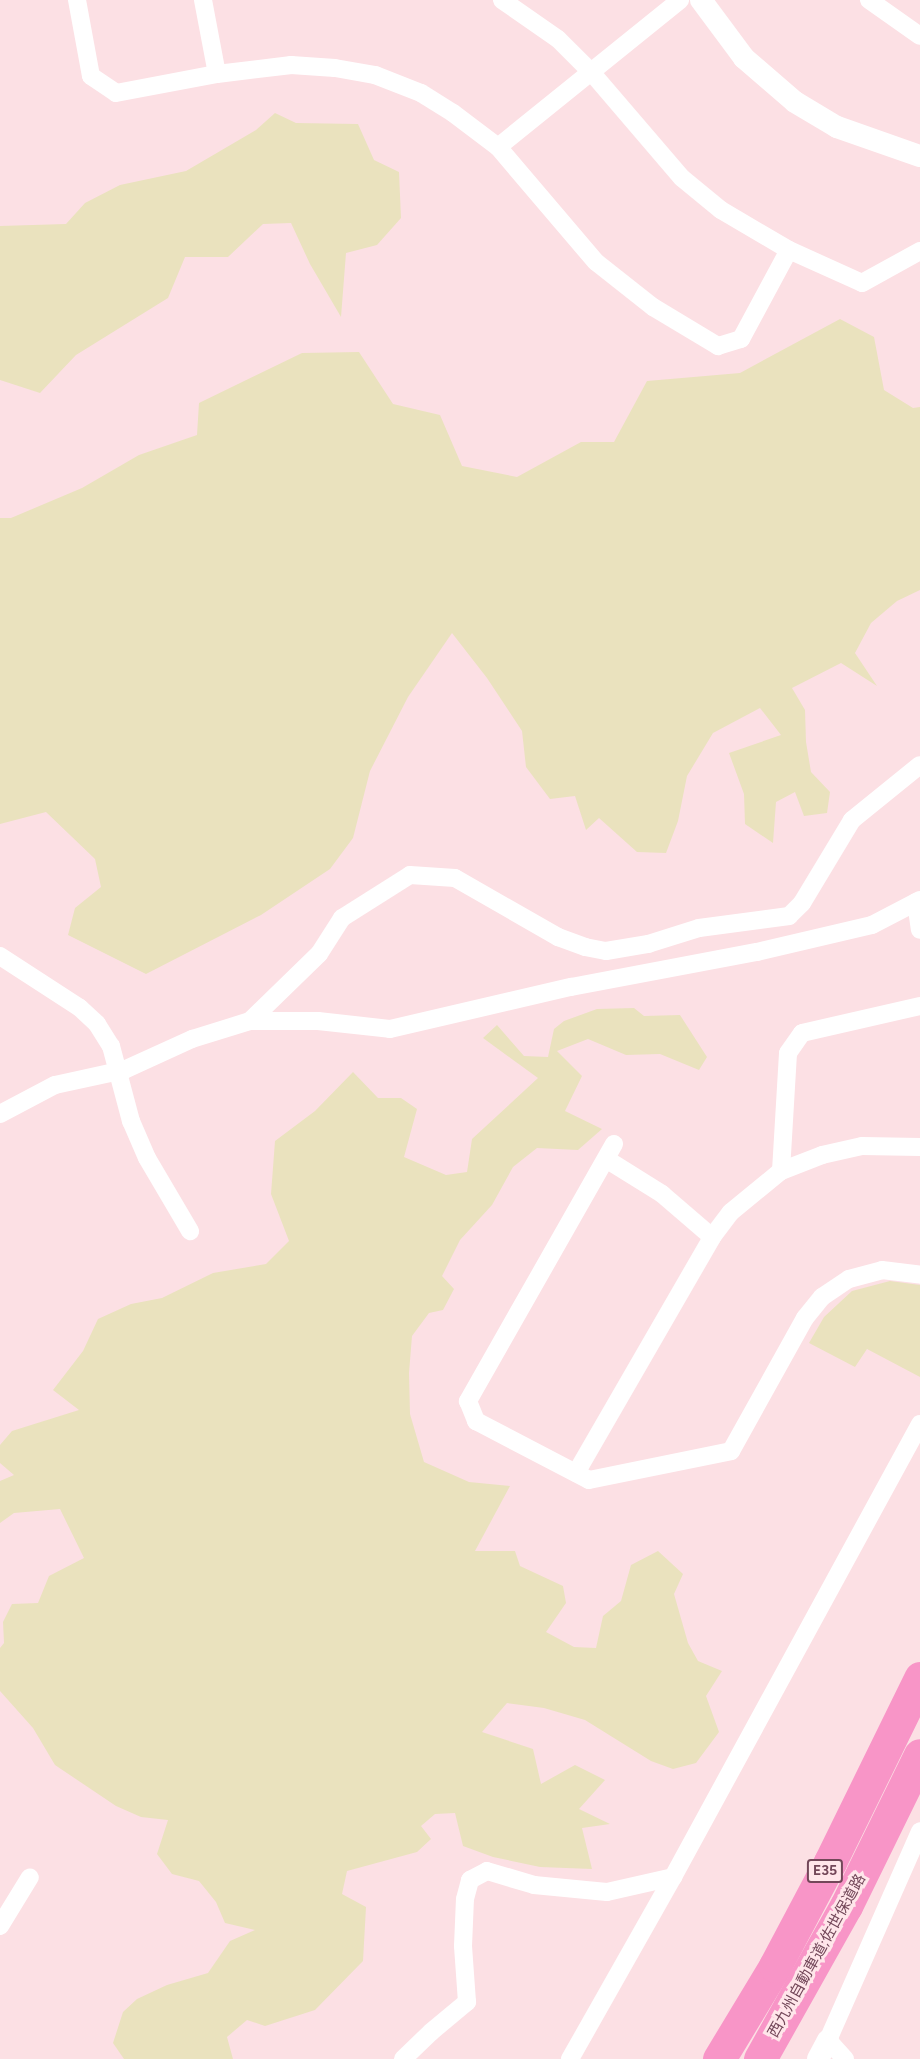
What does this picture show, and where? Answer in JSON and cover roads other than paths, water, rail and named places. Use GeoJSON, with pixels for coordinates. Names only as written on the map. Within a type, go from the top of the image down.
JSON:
{"type":"FeatureCollection","features":[{"type":"Feature","properties":{"kind":"highway","name":"E35"},"geometry":{"type":"LineString","coordinates":[[719,2059],[775,1966],[819,1883],[920,1678]]}},
{"type":"Feature","properties":{"kind":"highway","name":"西九州自動車道;佐世保道路"},"geometry":{"type":"LineString","coordinates":[[760,2059],[846,1906],[920,1755]]}},
{"type":"Feature","properties":{"kind":"street"},"geometry":{"type":"LineString","coordinates":[[77,0],[91,76],[116,93],[217,74],[291,65],[335,68],[375,75],[421,93],[453,113],[498,147],[596,262],[652,307],[718,346],[741,339],[789,250]]}},
{"type":"Feature","properties":{"kind":"street"},"geometry":{"type":"LineString","coordinates":[[203,0],[217,74]]}},
{"type":"Feature","properties":{"kind":"street"},"geometry":{"type":"LineString","coordinates":[[502,0],[558,39],[592,73],[682,178],[721,210],[789,250],[862,283],[920,251]]}},
{"type":"Feature","properties":{"kind":"street"},"geometry":{"type":"LineString","coordinates":[[498,147],[680,0]]}},
{"type":"Feature","properties":{"kind":"street"},"geometry":{"type":"LineString","coordinates":[[701,0],[744,58],[795,102],[837,127],[920,156]]}},
{"type":"Feature","properties":{"kind":"street"},"geometry":{"type":"LineString","coordinates":[[869,0],[920,36]]}},
{"type":"Feature","properties":{"kind":"street"},"geometry":{"type":"LineString","coordinates":[[250,1021],[319,954],[342,918],[410,874],[455,878],[558,937],[585,947],[606,951],[648,944],[699,928],[789,916],[802,903],[852,820],[920,765]]}},
{"type":"Feature","properties":{"kind":"street"},"geometry":{"type":"LineString","coordinates":[[0,1114],[55,1085],[117,1072],[192,1039],[250,1021],[318,1021],[390,1029],[572,987],[757,952],[872,925],[918,901],[920,930]]}},
{"type":"Feature","properties":{"kind":"street"},"geometry":{"type":"LineString","coordinates":[[0,956],[81,1008],[98,1024],[111,1046],[130,1121],[147,1158],[190,1232]]}},
{"type":"Feature","properties":{"kind":"street"},"geometry":{"type":"LineString","coordinates":[[781,1172],[788,1053],[802,1034],[920,1006]]}},
{"type":"Feature","properties":{"kind":"street"},"geometry":{"type":"LineString","coordinates":[[576,1473],[712,1237],[731,1212],[781,1172],[822,1155],[862,1146],[920,1147]]}},
{"type":"Feature","properties":{"kind":"street"},"geometry":{"type":"LineString","coordinates":[[712,1237],[610,1152],[468,1401],[476,1421],[589,1480],[731,1451],[805,1318],[822,1297],[849,1279],[882,1270],[920,1275]]}},
{"type":"Feature","properties":{"kind":"street"},"geometry":{"type":"LineString","coordinates":[[570,2059],[673,1877],[920,1424]]}},
{"type":"Feature","properties":{"kind":"street"},"geometry":{"type":"LineString","coordinates":[[845,2059],[823,2050],[920,1831]]}},
{"type":"Feature","properties":{"kind":"street"},"geometry":{"type":"LineString","coordinates":[[404,2059],[431,2032],[467,2002],[463,1946],[465,1899],[470,1880],[487,1871],[534,1885],[607,1892],[673,1877]]}},
{"type":"Feature","properties":{"kind":"street"},"geometry":{"type":"LineString","coordinates":[[0,1926],[30,1877]]}}]}
